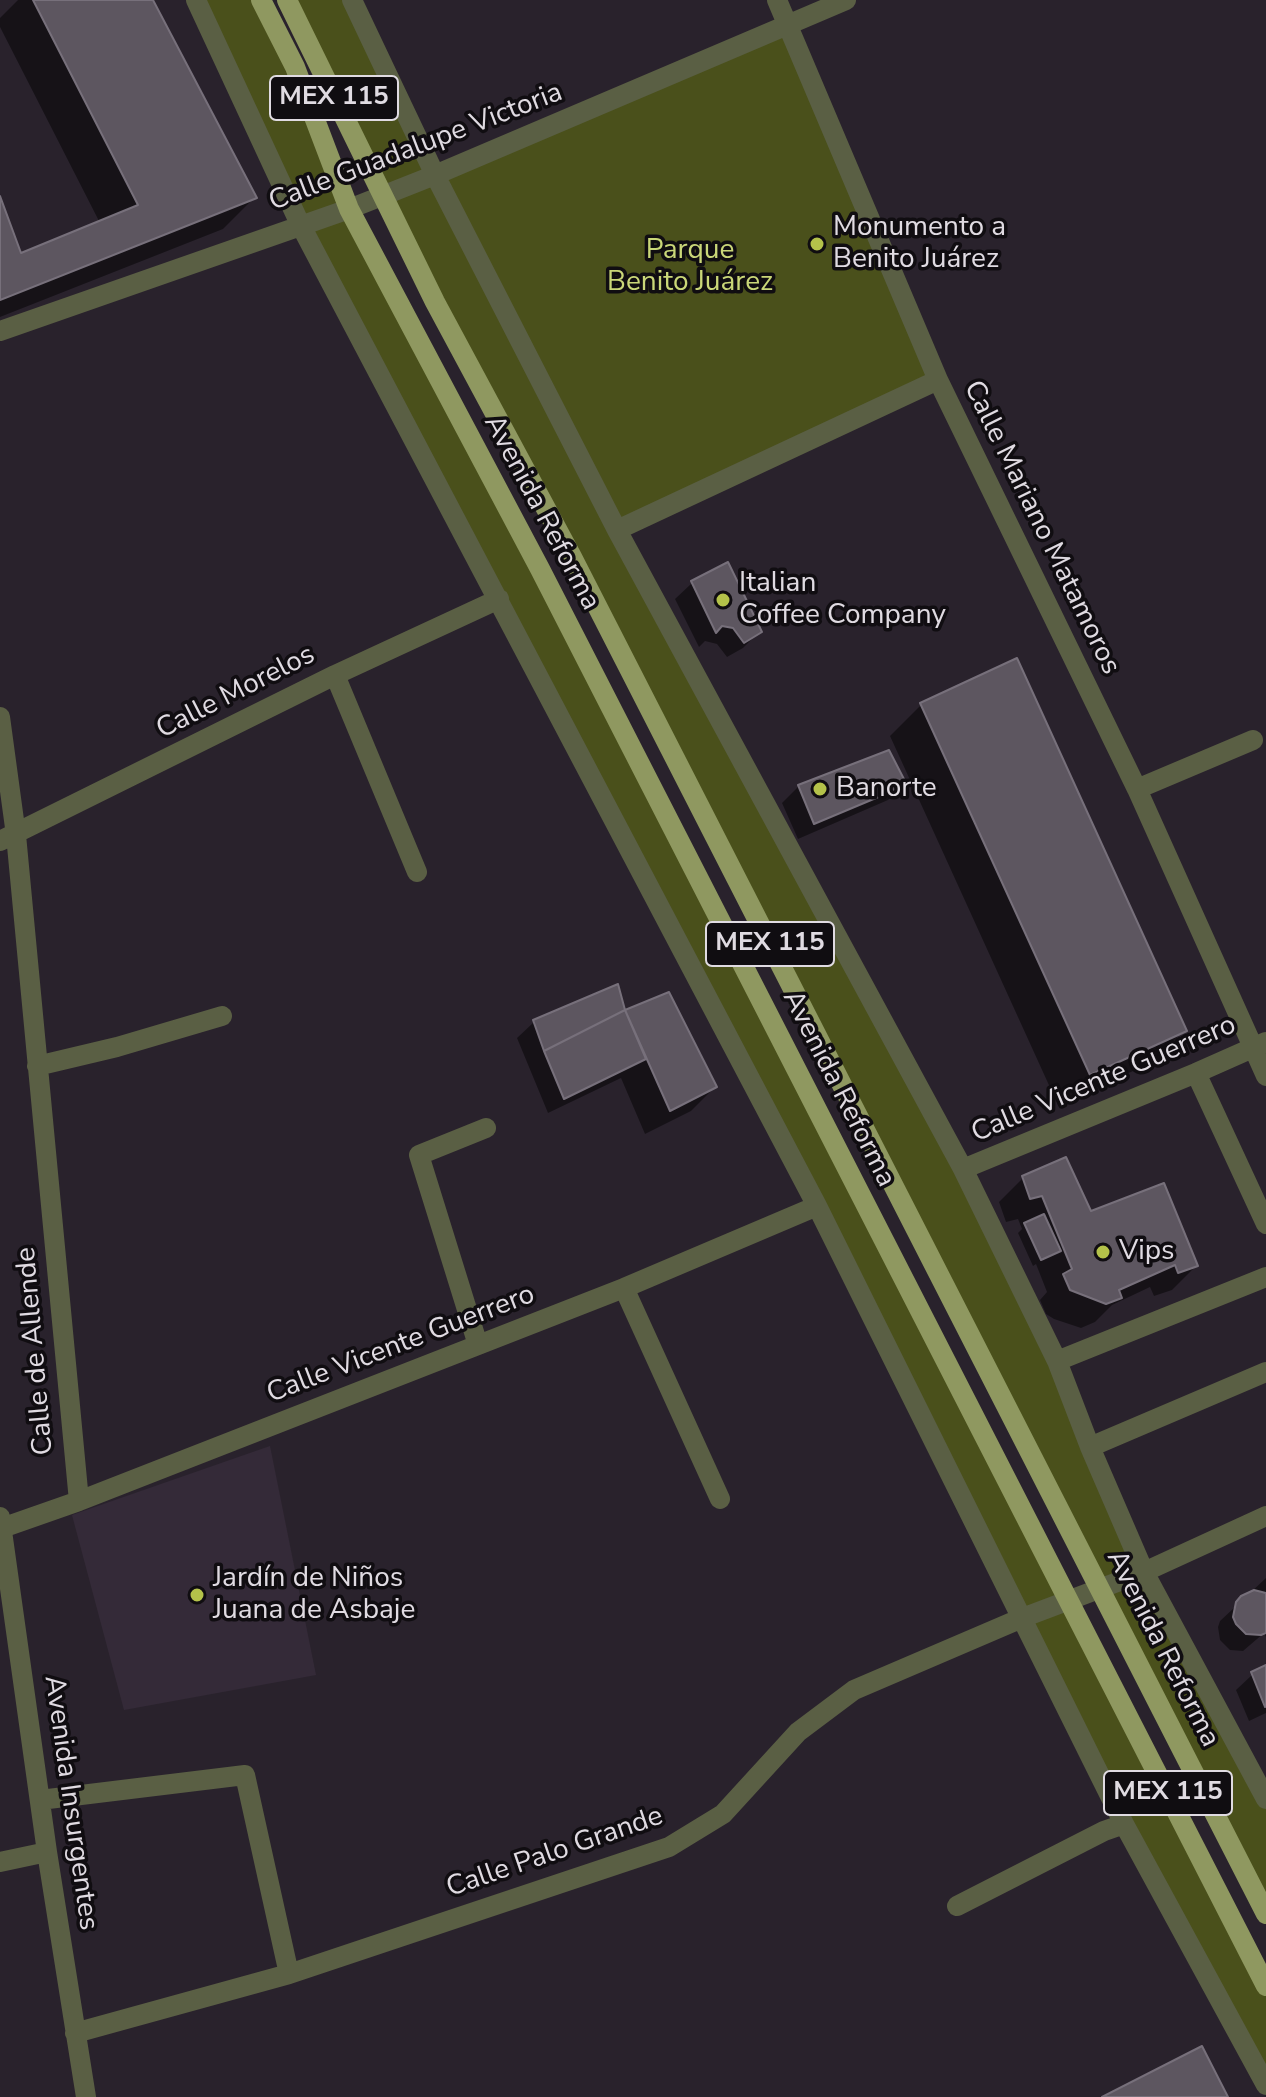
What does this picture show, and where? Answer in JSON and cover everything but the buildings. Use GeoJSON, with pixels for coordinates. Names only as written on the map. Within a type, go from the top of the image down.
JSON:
{"type":"FeatureCollection","features":[{"type":"Feature","properties":{"kind":"main road","name":"Avenida Reforma"},"geometry":{"type":"LineString","coordinates":[[261,0],[295,67],[349,209],[540,569],[1266,1986]]}},
{"type":"Feature","properties":{"kind":"main road","name":"Avenida Reforma"},"geometry":{"type":"LineString","coordinates":[[287,0],[435,302],[572,557],[1266,1914]]}},
{"type":"Feature","properties":{"kind":"street"},"geometry":{"type":"LineString","coordinates":[[196,0],[300,224],[817,1206],[1124,1824],[1266,2085]]}},
{"type":"Feature","properties":{"kind":"street"},"geometry":{"type":"LineString","coordinates":[[352,0],[435,175],[617,530],[963,1169],[1057,1361],[1144,1572],[1266,1799]]}},
{"type":"Feature","properties":{"kind":"street","name":"Calle Mariano Matamoros"},"geometry":{"type":"LineString","coordinates":[[777,0],[938,380],[1260,1044],[1266,1076]]}},
{"type":"Feature","properties":{"kind":"street","name":"Calle Guadalupe Victoria"},"geometry":{"type":"LineString","coordinates":[[0,331],[349,209],[846,0]]}},
{"type":"Feature","properties":{"kind":"street"},"geometry":{"type":"LineString","coordinates":[[617,530],[938,380]]}},
{"type":"Feature","properties":{"kind":"street","name":"Calle Morelos"},"geometry":{"type":"LineString","coordinates":[[8,838],[335,675],[499,599]]}},
{"type":"Feature","properties":{"kind":"street"},"geometry":{"type":"LineString","coordinates":[[335,675],[417,872]]}},
{"type":"Feature","properties":{"kind":"street","name":"Calle de Allende"},"geometry":{"type":"LineString","coordinates":[[0,717],[8,838],[37,1066],[79,1501]]}},
{"type":"Feature","properties":{"kind":"street"},"geometry":{"type":"LineString","coordinates":[[1137,789],[1253,740]]}},
{"type":"Feature","properties":{"kind":"street"},"geometry":{"type":"LineString","coordinates":[[37,1066],[117,1047],[222,1016]]}},
{"type":"Feature","properties":{"kind":"street","name":"Calle Vicente Guerrero"},"geometry":{"type":"LineString","coordinates":[[963,1169],[1260,1044]]}},
{"type":"Feature","properties":{"kind":"street"},"geometry":{"type":"LineString","coordinates":[[1196,1073],[1266,1224]]}},
{"type":"Feature","properties":{"kind":"street"},"geometry":{"type":"LineString","coordinates":[[478,1345],[419,1155],[486,1128]]}},
{"type":"Feature","properties":{"kind":"street","name":"Calle Vicente Guerrero"},"geometry":{"type":"LineString","coordinates":[[1,1523],[79,1501],[624,1288],[817,1206]]}},
{"type":"Feature","properties":{"kind":"street"},"geometry":{"type":"LineString","coordinates":[[1057,1361],[1266,1277]]}},
{"type":"Feature","properties":{"kind":"street"},"geometry":{"type":"LineString","coordinates":[[624,1288],[720,1499]]}},
{"type":"Feature","properties":{"kind":"street"},"geometry":{"type":"LineString","coordinates":[[1090,1447],[1266,1372]]}},
{"type":"Feature","properties":{"kind":"street","name":"Calle Palo Grande"},"geometry":{"type":"LineString","coordinates":[[75,2033],[289,1974],[669,1847],[723,1814],[798,1732],[854,1690],[1022,1618],[1144,1572],[1266,1516]]}},
{"type":"Feature","properties":{"kind":"street","name":"Avenida Insurgentes"},"geometry":{"type":"LineString","coordinates":[[1,1523],[47,1852],[86,2097]]}},
{"type":"Feature","properties":{"kind":"street"},"geometry":{"type":"LineString","coordinates":[[40,1800],[245,1775],[289,1974]]}},
{"type":"Feature","properties":{"kind":"street"},"geometry":{"type":"LineString","coordinates":[[957,1906],[1104,1831],[1124,1824]]}},
{"type":"Feature","properties":{"kind":"street"},"geometry":{"type":"LineString","coordinates":[[0,1862],[47,1852]]}},
{"type":"Feature","properties":{"kind":"shaded area","name":"Jardín de Niños Juana de Asbaje"},"geometry":{"type":"Polygon","coordinates":[[[270,1446],[316,1675],[124,1710],[72,1515],[270,1446]]]}},
{"type":"Feature","properties":{"kind":"green space"},"geometry":{"type":"Polygon","coordinates":[[[196,0],[261,0],[349,209],[1266,1986],[1266,2085],[499,599],[196,0]]]}},
{"type":"Feature","properties":{"kind":"green space","name":"Parque Benito Juárez"},"geometry":{"type":"Polygon","coordinates":[[[287,0],[352,0],[436,175],[787,26],[938,380],[617,530],[963,1169],[1090,1447],[1266,1799],[1266,1914],[287,0]]]}},
{"type":"Feature","properties":{"kind":"place","name":"Monumento a Benito Juárez"},"geometry":{"type":"Point","coordinates":[817,244]}},
{"type":"Feature","properties":{"kind":"place","name":"Italian Coffee Company"},"geometry":{"type":"Point","coordinates":[723,600]}},
{"type":"Feature","properties":{"kind":"place","name":"Banorte"},"geometry":{"type":"Point","coordinates":[820,789]}},
{"type":"Feature","properties":{"kind":"place","name":"Vips"},"geometry":{"type":"Point","coordinates":[1103,1252]}},
{"type":"Feature","properties":{"kind":"place","name":"Jardín de Niños Juana de Asbaje"},"geometry":{"type":"Point","coordinates":[197,1595]}}]}
